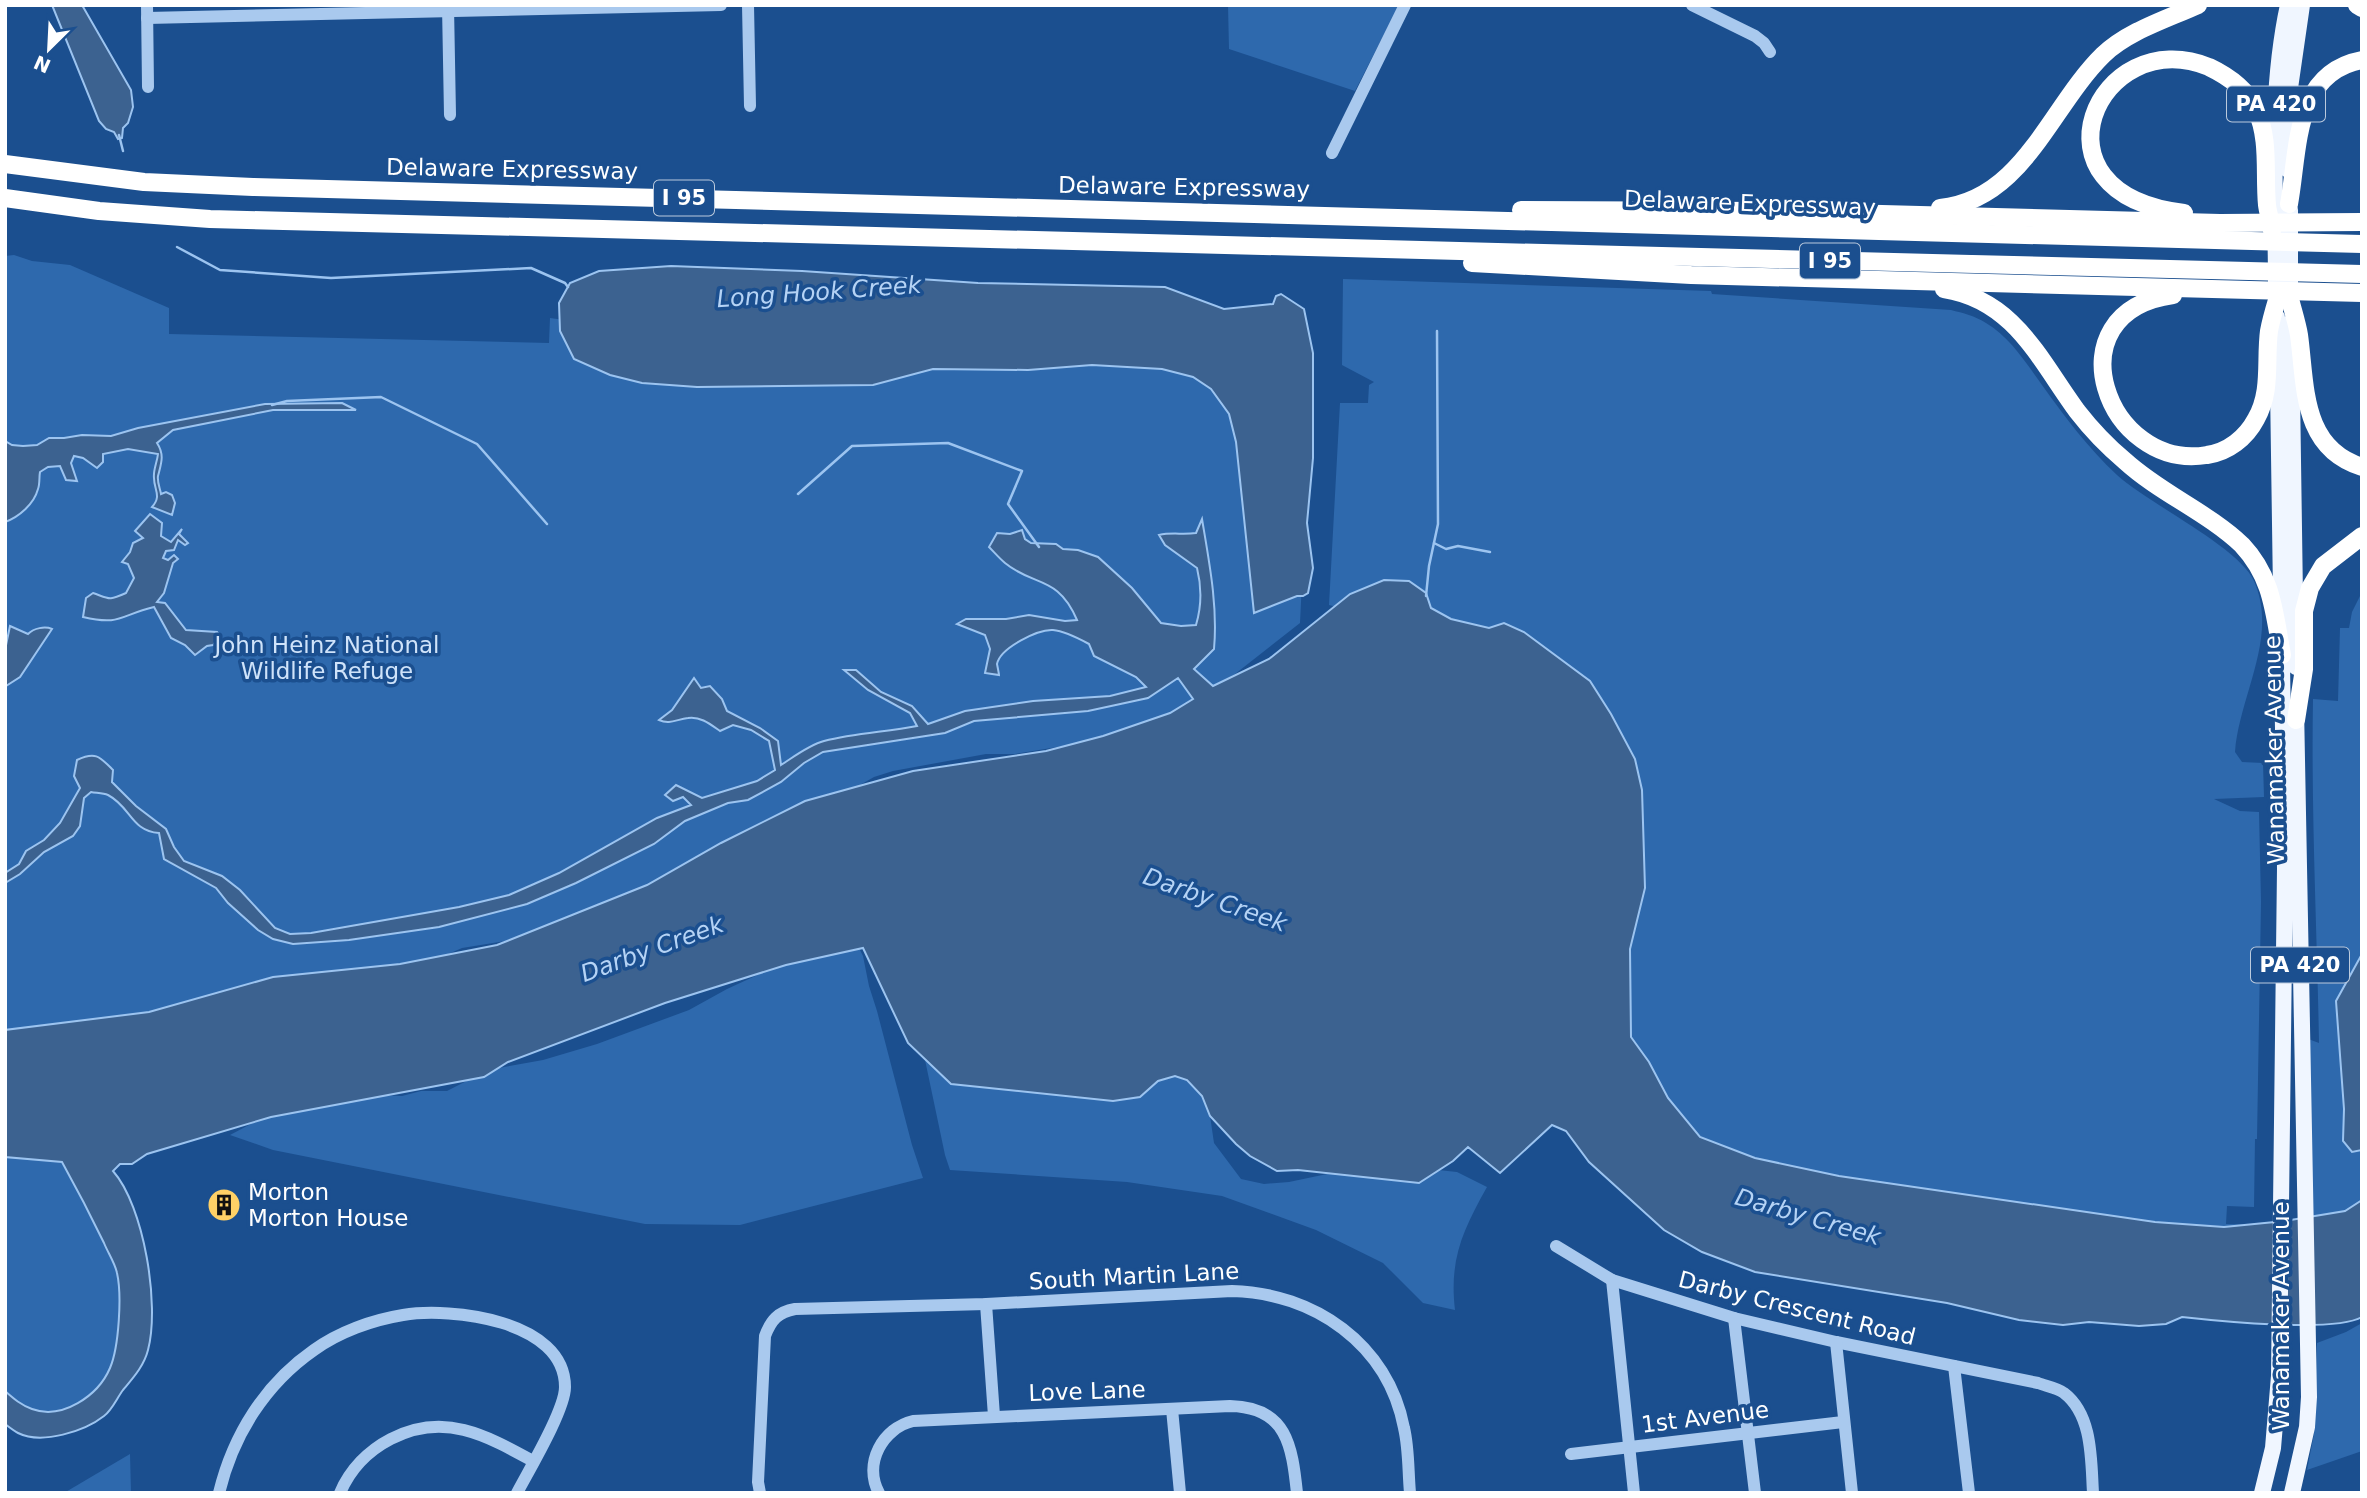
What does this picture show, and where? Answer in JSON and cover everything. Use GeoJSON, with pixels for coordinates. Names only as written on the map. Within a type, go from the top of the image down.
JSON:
{"type":"FeatureCollection","features":[{"type":"Feature","properties":{"kind":"highway"},"geometry":{"type":"LineString","coordinates":[[1881,214],[1951,207],[1970,202],[1993,190],[2019,165],[2088,72],[2108,51],[2139,32],[2198,5]]}},
{"type":"Feature","properties":{"kind":"highway"},"geometry":{"type":"LineString","coordinates":[[2357,5],[2362,8]]}},
{"type":"Feature","properties":{"kind":"highway"},"geometry":{"type":"LineString","coordinates":[[2277,204],[2309,99],[2316,87],[2330,73],[2362,60]]}},
{"type":"Feature","properties":{"kind":"highway"},"geometry":{"type":"LineString","coordinates":[[2249,222],[2155,208],[2133,201],[2112,187],[2097,165],[2091,139],[2097,106],[2115,82],[2125,74],[2146,65],[2178,61],[2210,68],[2231,80],[2249,99],[2260,121],[2277,204],[2276,251]]}},
{"type":"Feature","properties":{"kind":"highway","name":"Delaware Expressway"},"geometry":{"type":"LineString","coordinates":[[5,164],[108,178],[180,184],[2362,244]]}},
{"type":"Feature","properties":{"kind":"highway","name":"I 95"},"geometry":{"type":"LineString","coordinates":[[5,198],[99,211],[223,219],[2362,274]]}},
{"type":"Feature","properties":{"kind":"highway"},"geometry":{"type":"LineString","coordinates":[[1364,216],[1482,210],[1698,210],[2193,223],[2362,224]]}},
{"type":"Feature","properties":{"kind":"highway"},"geometry":{"type":"LineString","coordinates":[[1298,248],[1553,269],[2362,294]]}},
{"type":"Feature","properties":{"kind":"highway"},"geometry":{"type":"LineString","coordinates":[[1868,280],[1896,286],[1958,292],[1988,304],[2011,321],[2078,412],[2114,452],[2143,477],[2230,535],[2249,553],[2269,587],[2282,655]]}},
{"type":"Feature","properties":{"kind":"highway"},"geometry":{"type":"LineString","coordinates":[[2244,290],[2148,300],[2127,312],[2113,329],[2103,355],[2105,387],[2124,422],[2146,442],[2177,454],[2199,456],[2220,452],[2241,438],[2255,421],[2266,391],[2269,332],[2283,299]]}},
{"type":"Feature","properties":{"kind":"highway"},"geometry":{"type":"LineString","coordinates":[[2283,299],[2299,335],[2305,391],[2314,424],[2322,439],[2335,453],[2362,467]]}},
{"type":"Feature","properties":{"kind":"highway"},"geometry":{"type":"LineString","coordinates":[[2296,720],[2304,669],[2304,611],[2310,588],[2323,566],[2362,536]]}},
{"type":"Feature","properties":{"kind":"main road","name":"Wanamaker Avenue"},"geometry":{"type":"LineString","coordinates":[[2288,5],[2277,88],[2277,204],[2283,299],[2296,720],[2309,1397],[2307,1427],[2292,1493]]}},
{"type":"Feature","properties":{"kind":"main road","name":"Wanamaker Avenue"},"geometry":{"type":"LineString","coordinates":[[2277,204],[2288,144],[2290,88],[2302,5]]}},
{"type":"Feature","properties":{"kind":"main road","name":"Wanamaker Avenue"},"geometry":{"type":"LineString","coordinates":[[2262,1493],[2277,1420],[2285,905],[2282,655],[2283,299],[2276,251]]}},
{"type":"Feature","properties":{"kind":"street"},"geometry":{"type":"LineString","coordinates":[[148,87],[147,11],[721,5]]}},
{"type":"Feature","properties":{"kind":"street"},"geometry":{"type":"LineString","coordinates":[[748,5],[750,106]]}},
{"type":"Feature","properties":{"kind":"street"},"geometry":{"type":"LineString","coordinates":[[1332,153],[1405,5]]}},
{"type":"Feature","properties":{"kind":"street"},"geometry":{"type":"LineString","coordinates":[[1692,5],[1755,36],[1770,52]]}},
{"type":"Feature","properties":{"kind":"street"},"geometry":{"type":"LineString","coordinates":[[448,8],[450,116]]}},
{"type":"Feature","properties":{"kind":"street","name":"Darby Crescent Road"},"geometry":{"type":"LineString","coordinates":[[1556,1246],[1612,1280],[1734,1318],[1836,1342],[2038,1383],[2064,1392],[2080,1411],[2089,1438],[2093,1493]]}},
{"type":"Feature","properties":{"kind":"street"},"geometry":{"type":"LineString","coordinates":[[1612,1280],[1634,1493]]}},
{"type":"Feature","properties":{"kind":"street","name":"South Martin Lane"},"geometry":{"type":"LineString","coordinates":[[760,1493],[758,1482],[764,1342],[767,1329],[776,1316],[784,1311],[1232,1292],[1271,1296],[1310,1308],[1350,1334],[1370,1356],[1388,1382],[1398,1403],[1404,1428],[1410,1493]]}},
{"type":"Feature","properties":{"kind":"street"},"geometry":{"type":"LineString","coordinates":[[986,1304],[994,1416]]}},
{"type":"Feature","properties":{"kind":"street"},"geometry":{"type":"LineString","coordinates":[[219,1493],[224,1471],[239,1436],[259,1403],[296,1363],[332,1339],[365,1325],[404,1315],[450,1314],[497,1322],[527,1333],[547,1347],[562,1368],[565,1389],[561,1406],[517,1493]]}},
{"type":"Feature","properties":{"kind":"street"},"geometry":{"type":"LineString","coordinates":[[1734,1318],[1755,1493]]}},
{"type":"Feature","properties":{"kind":"street"},"geometry":{"type":"LineString","coordinates":[[1836,1342],[1852,1493]]}},
{"type":"Feature","properties":{"kind":"street"},"geometry":{"type":"LineString","coordinates":[[1954,1366],[1969,1493]]}},
{"type":"Feature","properties":{"kind":"street","name":"Love Lane"},"geometry":{"type":"LineString","coordinates":[[879,1493],[874,1480],[877,1452],[885,1438],[898,1425],[913,1421],[1243,1406],[1269,1416],[1282,1429],[1289,1443],[1297,1493]]}},
{"type":"Feature","properties":{"kind":"street"},"geometry":{"type":"LineString","coordinates":[[1172,1409],[1180,1493]]}},
{"type":"Feature","properties":{"kind":"street","name":"1st Avenue"},"geometry":{"type":"LineString","coordinates":[[1571,1454],[1843,1422]]}},
{"type":"Feature","properties":{"kind":"street"},"geometry":{"type":"LineString","coordinates":[[340,1493],[352,1470],[376,1447],[392,1438],[423,1429],[462,1430],[496,1442],[533,1461]]}},
{"type":"Feature","properties":{"kind":"green space"},"geometry":{"type":"Polygon","coordinates":[[[1228,5],[1399,5],[1355,91],[1229,49],[1228,5]]]}},
{"type":"Feature","properties":{"kind":"green space","name":"John Heinz National Wildlife Refuge"},"geometry":{"type":"Polygon","coordinates":[[[14,255],[32,261],[70,265],[169,308],[169,334],[549,343],[550,318],[623,328],[1173,360],[1309,436],[1300,623],[1235,674],[1164,716],[1100,740],[1015,754],[986,754],[874,777],[853,789],[835,813],[517,939],[462,948],[430,962],[5,1044],[5,256],[14,255]]]}},
{"type":"Feature","properties":{"kind":"green space"},"geometry":{"type":"Polygon","coordinates":[[[1343,279],[1711,291],[1712,294],[1951,310],[1969,315],[1995,329],[2010,343],[2077,432],[2117,475],[2212,540],[2245,568],[2254,581],[2261,602],[2262,623],[2260,645],[2235,752],[2242,762],[2263,763],[2264,797],[2214,799],[2240,811],[2259,812],[2261,902],[2257,1139],[2254,1207],[2227,1206],[2226,1224],[2265,1225],[2219,1233],[1810,1177],[1682,1135],[1337,607],[1329,605],[1340,403],[1368,403],[1369,385],[1374,382],[1342,365],[1343,279]]]}},
{"type":"Feature","properties":{"kind":"green space"},"geometry":{"type":"Polygon","coordinates":[[[2362,592],[2362,1209],[2304,1226],[2303,1037],[2319,1043],[2313,828],[2313,699],[2338,701],[2340,628],[2349,628],[2352,612],[2362,592]]]}},
{"type":"Feature","properties":{"kind":"green space"},"geometry":{"type":"Polygon","coordinates":[[[896,922],[1203,1068],[1214,1143],[1241,1179],[1264,1184],[1289,1182],[1391,1165],[1457,1172],[1487,1187],[1465,1231],[1456,1260],[1455,1310],[1423,1303],[1383,1263],[1316,1230],[1222,1196],[1127,1182],[950,1170],[896,922]]]}},
{"type":"Feature","properties":{"kind":"green space"},"geometry":{"type":"Polygon","coordinates":[[[855,940],[863,956],[923,1178],[740,1225],[645,1224],[273,1150],[230,1135],[266,1116],[370,1095],[402,1096],[421,1091],[447,1091],[488,1070],[543,1060],[597,1044],[689,1010],[773,968],[855,940]]]}},
{"type":"Feature","properties":{"kind":"green space"},"geometry":{"type":"Polygon","coordinates":[[[5,1157],[62,1162],[117,1272],[120,1321],[110,1368],[97,1388],[88,1396],[67,1408],[55,1411],[43,1412],[28,1407],[17,1402],[5,1391],[5,1157]]]}},
{"type":"Feature","properties":{"kind":"green space"},"geometry":{"type":"Polygon","coordinates":[[[2362,1323],[2362,1451],[2307,1470],[2314,1434],[2317,1343],[2362,1323]]]}},
{"type":"Feature","properties":{"kind":"green space"},"geometry":{"type":"Polygon","coordinates":[[[130,1454],[131,1493],[64,1493],[130,1454]]]}},
{"type":"Feature","properties":{"kind":"water"},"geometry":{"type":"Polygon","coordinates":[[[52,5],[82,5],[131,90],[133,107],[128,123],[123,128],[122,138],[118,139],[114,132],[106,129],[99,121],[52,5]]]}},
{"type":"Feature","properties":{"kind":"water"},"geometry":{"type":"Polygon","coordinates":[[[671,266],[802,271],[978,283],[1165,287],[1224,309],[1273,304],[1276,296],[1281,294],[1304,309],[1313,353],[1313,458],[1307,523],[1313,568],[1308,593],[1254,613],[1236,442],[1229,414],[1211,389],[1193,377],[1162,369],[1092,365],[1028,370],[933,369],[873,385],[697,387],[642,383],[610,375],[574,359],[560,331],[559,303],[570,283],[599,271],[671,266]]]}},
{"type":"Feature","properties":{"kind":"water"},"geometry":{"type":"Polygon","coordinates":[[[342,403],[356,410],[273,410],[173,430],[157,443],[162,456],[158,483],[161,494],[166,492],[172,495],[175,503],[172,515],[152,507],[157,496],[154,475],[158,454],[128,449],[103,454],[103,462],[97,468],[83,458],[74,456],[71,463],[77,481],[66,480],[60,466],[48,467],[40,472],[36,495],[29,505],[16,517],[5,522],[5,441],[23,446],[37,445],[49,438],[111,436],[138,428],[265,404],[342,403]]]}},
{"type":"Feature","properties":{"kind":"water"},"geometry":{"type":"Polygon","coordinates":[[[150,514],[162,523],[161,536],[171,542],[182,529],[179,534],[188,543],[185,545],[178,540],[174,550],[166,551],[163,558],[168,560],[174,555],[178,559],[173,563],[164,593],[157,602],[165,603],[186,630],[217,632],[220,636],[213,645],[195,655],[185,645],[171,638],[154,607],[113,620],[83,617],[86,598],[93,593],[109,598],[126,593],[134,578],[128,564],[122,562],[133,543],[143,538],[135,531],[150,514]]]}},
{"type":"Feature","properties":{"kind":"water","name":"Darby Creek"},"geometry":{"type":"Polygon","coordinates":[[[1202,519],[1212,584],[1215,633],[1214,649],[1194,669],[1213,686],[1269,659],[1350,594],[1384,580],[1409,581],[1426,593],[1431,608],[1451,619],[1489,628],[1504,623],[1524,632],[1590,681],[1635,759],[1642,790],[1645,888],[1630,949],[1631,1037],[1649,1062],[1668,1098],[1700,1137],[1755,1158],[1839,1176],[2155,1222],[2224,1227],[2285,1221],[2345,1211],[2362,1200],[2362,1317],[2348,1322],[2302,1325],[2182,1317],[2166,1324],[2139,1326],[2089,1322],[2063,1325],[2019,1320],[1947,1303],[1755,1272],[1702,1252],[1664,1230],[1589,1162],[1566,1131],[1552,1125],[1500,1173],[1468,1147],[1453,1161],[1419,1183],[1298,1170],[1277,1171],[1250,1156],[1236,1144],[1210,1116],[1202,1096],[1187,1080],[1175,1076],[1158,1081],[1140,1097],[1113,1101],[951,1084],[908,1043],[863,948],[786,965],[665,1003],[508,1062],[484,1077],[271,1117],[147,1154],[132,1164],[120,1164],[113,1171],[133,1207],[147,1257],[152,1308],[151,1331],[144,1361],[110,1411],[86,1427],[63,1435],[39,1438],[18,1433],[5,1424],[5,1391],[24,1406],[43,1412],[67,1408],[97,1388],[113,1359],[119,1283],[115,1266],[62,1162],[5,1157],[5,1030],[149,1012],[273,977],[400,964],[497,945],[647,885],[721,843],[805,801],[913,771],[1046,751],[1103,736],[1170,713],[1193,699],[1178,678],[1148,698],[1088,711],[974,721],[945,733],[823,752],[781,782],[748,800],[728,803],[685,821],[654,844],[527,904],[439,927],[349,940],[293,944],[273,939],[258,930],[228,903],[216,888],[164,859],[159,833],[142,828],[116,800],[104,794],[91,792],[84,798],[80,826],[73,836],[44,852],[20,874],[5,883],[5,873],[19,864],[26,851],[44,840],[60,823],[80,788],[74,776],[77,760],[93,756],[105,762],[113,770],[112,782],[136,806],[166,829],[184,861],[222,876],[240,890],[275,928],[290,934],[311,933],[459,907],[509,895],[559,873],[657,818],[691,805],[683,797],[673,801],[665,795],[676,785],[702,798],[757,781],[775,770],[769,741],[751,730],[733,725],[720,731],[697,718],[670,722],[659,720],[672,710],[694,678],[701,688],[710,686],[722,699],[727,711],[778,741],[781,765],[807,748],[824,741],[917,726],[910,713],[868,690],[844,670],[856,670],[881,692],[912,706],[928,724],[965,711],[1033,701],[1110,696],[1146,687],[1136,677],[1094,656],[1089,644],[1067,633],[1053,630],[1029,636],[1012,646],[997,664],[999,675],[985,673],[990,649],[985,635],[957,624],[966,619],[1006,619],[1029,615],[1065,621],[1077,620],[1062,595],[1016,570],[989,547],[997,533],[1010,534],[1022,530],[1025,539],[1031,543],[1056,544],[1063,549],[1078,550],[1098,557],[1132,588],[1161,623],[1196,625],[1201,596],[1197,568],[1165,545],[1159,535],[1196,533],[1202,519]]]}},
{"type":"Feature","properties":{"kind":"water"},"geometry":{"type":"Polygon","coordinates":[[[10,626],[28,634],[40,628],[52,629],[20,677],[6,686],[5,650],[10,626]]]}},
{"type":"Feature","properties":{"kind":"water"},"geometry":{"type":"Polygon","coordinates":[[[2362,954],[2362,1150],[2352,1152],[2343,1141],[2344,1109],[2336,1001],[2362,954]]]}},
{"type":"Feature","properties":{"kind":"waterway","name":"Long Hook Creek"},"geometry":{"type":"LineString","coordinates":[[119,135],[123,151]]}},
{"type":"Feature","properties":{"kind":"waterway","name":"Long Hook Creek"},"geometry":{"type":"LineString","coordinates":[[177,247],[220,270],[331,278],[531,268],[565,283],[568,287]]}},
{"type":"Feature","properties":{"kind":"waterway"},"geometry":{"type":"LineString","coordinates":[[1426,596],[1438,524],[1437,331]]}},
{"type":"Feature","properties":{"kind":"waterway"},"geometry":{"type":"LineString","coordinates":[[272,405],[287,401],[381,397],[477,444],[547,524]]}},
{"type":"Feature","properties":{"kind":"waterway"},"geometry":{"type":"LineString","coordinates":[[798,494],[852,446],[948,443],[1022,471],[1008,504],[1039,547]]}},
{"type":"Feature","properties":{"kind":"waterway"},"geometry":{"type":"LineString","coordinates":[[1434,543],[1446,549],[1458,546],[1490,552]]}},
{"type":"Feature","properties":{"kind":"place","name":"Morton Morton House"},"geometry":{"type":"Point","coordinates":[224,1205]}}]}
